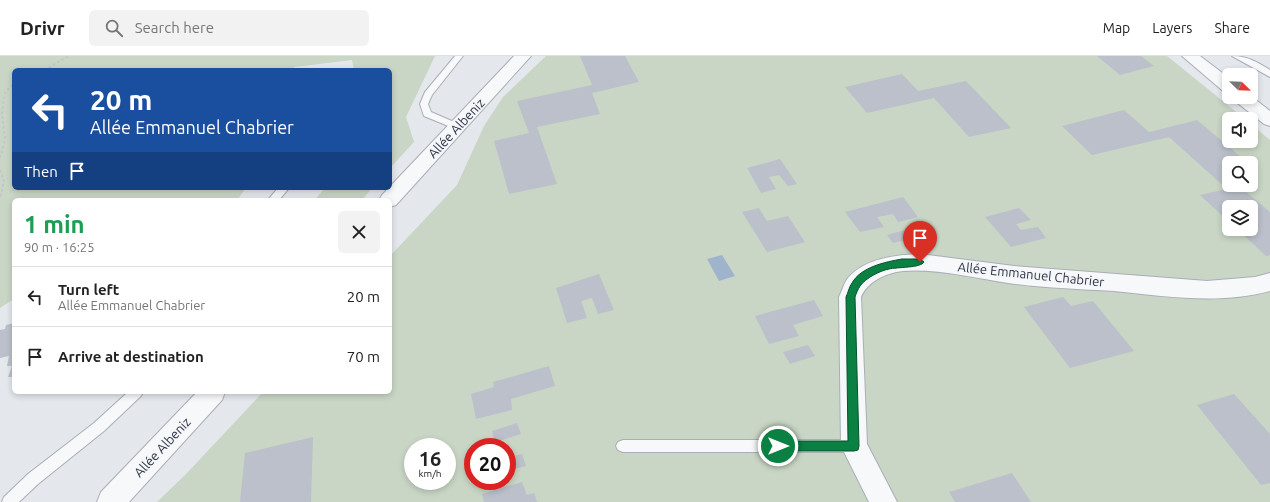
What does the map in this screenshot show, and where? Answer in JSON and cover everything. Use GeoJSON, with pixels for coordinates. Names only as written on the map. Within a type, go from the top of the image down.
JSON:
{"type":"FeatureCollection","features":[{"type":"Feature","properties":{"kind":"street","name":"Allée Albeniz"},"geometry":{"type":"LineString","coordinates":[[391,198],[523,56]]}},
{"type":"Feature","properties":{"kind":"street"},"geometry":{"type":"LineString","coordinates":[[1190,56],[1222,81]]}},
{"type":"Feature","properties":{"kind":"street"},"geometry":{"type":"LineString","coordinates":[[1250,104],[1270,120]]}},
{"type":"Feature","properties":{"kind":"street","name":"Allée Emmanuel Chabrier"},"geometry":{"type":"LineString","coordinates":[[883,502],[854,446],[850,297],[856,284],[868,274],[886,266],[920,262],[1014,275],[1207,290],[1255,286],[1270,282]]}},
{"type":"Feature","properties":{"kind":"street","name":"Allée Albeniz"},"geometry":{"type":"LineString","coordinates":[[111,502],[211,394]]}},
{"type":"Feature","properties":{"kind":"lane"},"geometry":{"type":"LineString","coordinates":[[458,127],[427,114],[424,104],[428,94],[460,56]]}},
{"type":"Feature","properties":{"kind":"lane"},"geometry":{"type":"LineString","coordinates":[[1236,56],[1251,62],[1270,74]]}},
{"type":"Feature","properties":{"kind":"lane"},"geometry":{"type":"LineString","coordinates":[[275,198],[282,190]]}},
{"type":"Feature","properties":{"kind":"lane"},"geometry":{"type":"LineString","coordinates":[[9,502],[33,479],[99,427],[135,394]]}},
{"type":"Feature","properties":{"kind":"lane"},"geometry":{"type":"LineString","coordinates":[[623,446],[854,446]]}},
{"type":"Feature","properties":{"kind":"path"},"geometry":{"type":"LineString","coordinates":[[48,68],[69,56]]}},
{"type":"Feature","properties":{"kind":"path"},"geometry":{"type":"LineString","coordinates":[[0,158],[5,139],[2,113],[5,92],[12,86]]}},
{"type":"Feature","properties":{"kind":"path"},"geometry":{"type":"LineString","coordinates":[[0,170],[4,181],[0,199]]}},
{"type":"Feature","properties":{"kind":"green space"},"geometry":{"type":"Polygon","coordinates":[[[0,56],[435,56],[406,117],[414,142],[392,166],[392,68],[354,68],[352,60],[293,68],[12,68],[12,190],[244,190],[238,198],[12,198],[12,300],[0,308],[0,56]]]}},
{"type":"Feature","properties":{"kind":"green space"},"geometry":{"type":"Polygon","coordinates":[[[546,56],[1167,56],[1222,100],[1222,104],[1226,104],[1236,112],[1222,112],[1222,148],[1258,148],[1258,130],[1270,140],[1270,502],[157,502],[187,473],[261,394],[392,394],[392,254],[457,185],[484,126],[503,97],[546,56]]]}},
{"type":"Feature","properties":{"kind":"green space"},"geometry":{"type":"Polygon","coordinates":[[[323,190],[370,190],[364,198],[317,197],[323,190]]]}},
{"type":"Feature","properties":{"kind":"water"},"geometry":{"type":"Polygon","coordinates":[[[722,255],[735,276],[719,281],[707,259],[722,255]]]}},
{"type":"Feature","properties":{"kind":"building"},"geometry":{"type":"Polygon","coordinates":[[[580,56],[625,56],[639,82],[592,93],[600,114],[537,127],[557,184],[509,194],[494,141],[529,133],[517,101],[592,85],[580,56]]]}},
{"type":"Feature","properties":{"kind":"building"},"geometry":{"type":"Polygon","coordinates":[[[1097,56],[1141,56],[1154,66],[1120,75],[1097,56]]]}},
{"type":"Feature","properties":{"kind":"building"},"geometry":{"type":"Polygon","coordinates":[[[902,74],[918,91],[966,81],[1011,128],[969,137],[934,98],[867,113],[845,87],[902,74]]]}},
{"type":"Feature","properties":{"kind":"building"},"geometry":{"type":"Polygon","coordinates":[[[1124,110],[1149,132],[1197,120],[1222,141],[1222,148],[1230,148],[1240,156],[1222,156],[1222,185],[1169,137],[1092,155],[1062,126],[1124,110]]]}},
{"type":"Feature","properties":{"kind":"building"},"geometry":{"type":"Polygon","coordinates":[[[780,159],[797,184],[788,186],[779,175],[769,177],[776,189],[761,193],[747,168],[780,159]]]}},
{"type":"Feature","properties":{"kind":"building"},"geometry":{"type":"Polygon","coordinates":[[[1222,190],[1222,192],[1246,192],[1256,200],[1222,200],[1222,215],[1200,195],[1222,190]]]}},
{"type":"Feature","properties":{"kind":"building"},"geometry":{"type":"Polygon","coordinates":[[[903,197],[918,217],[898,222],[893,214],[877,217],[884,227],[860,232],[845,212],[903,197]]]}},
{"type":"Feature","properties":{"kind":"building"},"geometry":{"type":"Polygon","coordinates":[[[1258,202],[1270,212],[1270,255],[1266,256],[1245,236],[1258,236],[1258,202]]]}},
{"type":"Feature","properties":{"kind":"building"},"geometry":{"type":"Polygon","coordinates":[[[759,208],[767,221],[788,216],[805,242],[767,252],[742,212],[759,208]]]}},
{"type":"Feature","properties":{"kind":"building"},"geometry":{"type":"Polygon","coordinates":[[[1019,208],[1031,220],[1016,224],[1021,230],[1038,227],[1046,238],[1011,247],[985,217],[1019,208]]]}},
{"type":"Feature","properties":{"kind":"building"},"geometry":{"type":"Polygon","coordinates":[[[908,229],[915,238],[893,243],[887,235],[908,229]]]}},
{"type":"Feature","properties":{"kind":"building"},"geometry":{"type":"Polygon","coordinates":[[[599,274],[614,310],[598,314],[592,298],[581,301],[587,318],[567,323],[556,288],[599,274]]]}},
{"type":"Feature","properties":{"kind":"building"},"geometry":{"type":"Polygon","coordinates":[[[1063,297],[1071,306],[1093,301],[1134,351],[1070,368],[1024,307],[1063,297]]]}},
{"type":"Feature","properties":{"kind":"building"},"geometry":{"type":"Polygon","coordinates":[[[814,300],[823,316],[793,325],[799,336],[769,344],[755,316],[814,300]]]}},
{"type":"Feature","properties":{"kind":"building"},"geometry":{"type":"Polygon","coordinates":[[[12,324],[12,366],[7,366],[9,356],[0,358],[0,330],[5,329],[6,325],[12,324]]]}},
{"type":"Feature","properties":{"kind":"building"},"geometry":{"type":"Polygon","coordinates":[[[808,345],[815,356],[790,364],[783,352],[808,345]]]}},
{"type":"Feature","properties":{"kind":"building"},"geometry":{"type":"Polygon","coordinates":[[[12,366],[12,377],[8,377],[12,366]]]}},
{"type":"Feature","properties":{"kind":"building"},"geometry":{"type":"Polygon","coordinates":[[[549,366],[555,386],[511,399],[512,410],[476,419],[471,394],[494,387],[493,382],[549,366]]]}},
{"type":"Feature","properties":{"kind":"building"},"geometry":{"type":"Polygon","coordinates":[[[1234,394],[1270,434],[1270,483],[1261,485],[1197,405],[1234,394]]]}},
{"type":"Feature","properties":{"kind":"building"},"geometry":{"type":"Polygon","coordinates":[[[517,423],[521,434],[508,438],[494,438],[492,431],[517,423]]]}},
{"type":"Feature","properties":{"kind":"building"},"geometry":{"type":"Polygon","coordinates":[[[313,437],[311,502],[240,502],[245,453],[313,437]]]}},
{"type":"Feature","properties":{"kind":"building"},"geometry":{"type":"Polygon","coordinates":[[[522,454],[526,466],[516,469],[516,456],[522,454]]]}},
{"type":"Feature","properties":{"kind":"building"},"geometry":{"type":"Polygon","coordinates":[[[1012,473],[1031,502],[955,502],[949,492],[1012,473]]]}},
{"type":"Feature","properties":{"kind":"building"},"geometry":{"type":"Polygon","coordinates":[[[522,482],[527,495],[534,493],[537,502],[484,502],[482,494],[495,490],[516,490],[516,484],[522,482]]]}},
{"type":"Feature","properties":{"kind":"route"},"geometry":{"type":"LineString","coordinates":[[778,446],[854,446],[850,297],[856,284],[868,274],[886,266],[920,262]]}}]}
